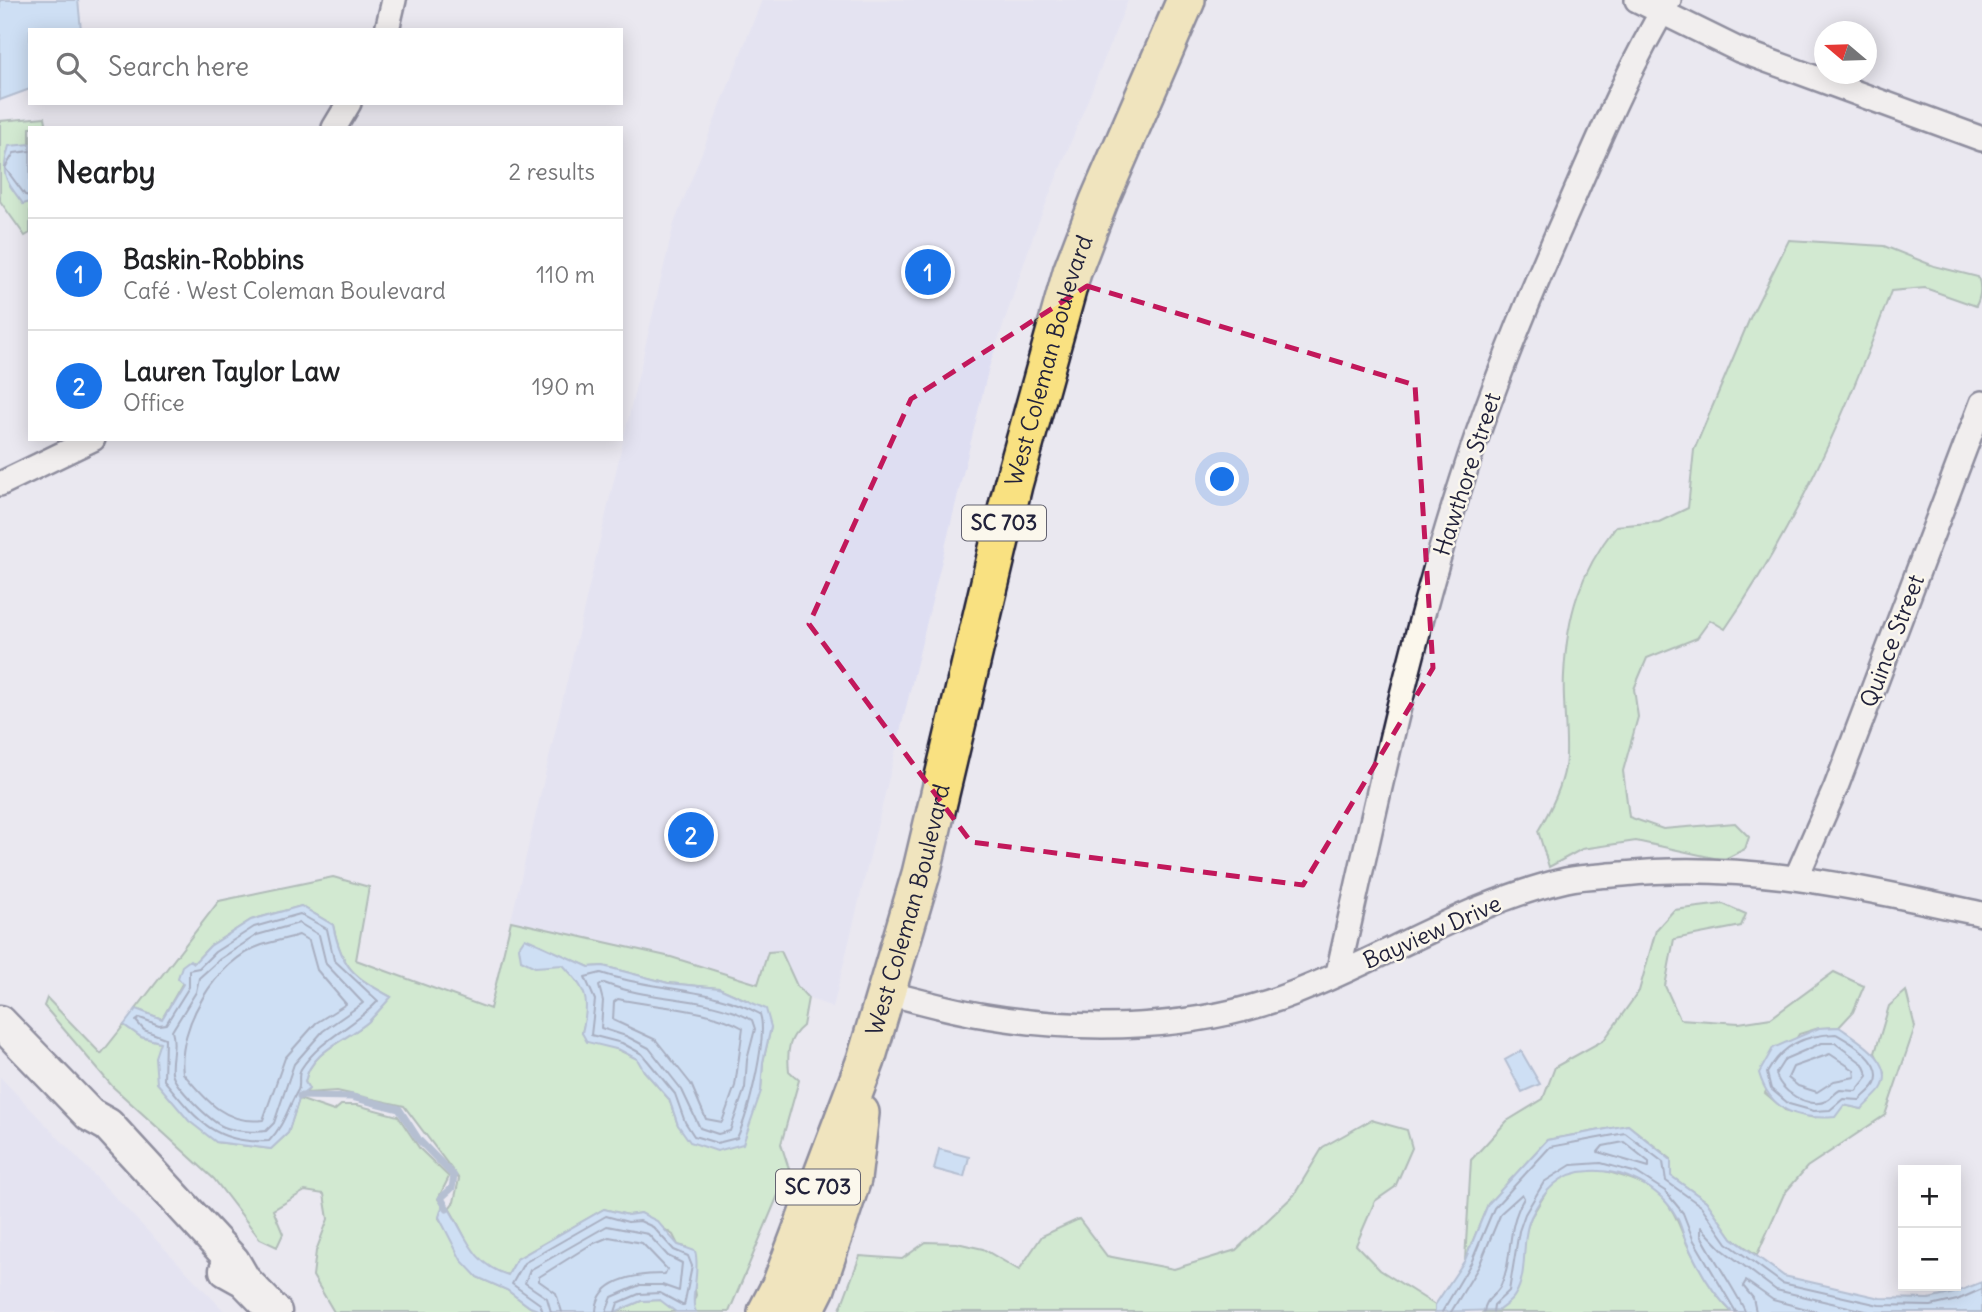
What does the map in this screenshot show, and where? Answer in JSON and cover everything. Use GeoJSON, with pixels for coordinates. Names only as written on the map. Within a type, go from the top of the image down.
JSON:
{"type":"FeatureCollection","features":[{"type":"Feature","properties":{"kind":"main road","name":"West Coleman Boulevard"},"geometry":{"type":"LineString","coordinates":[[768,1312],[782,1285],[866,1060],[887,993],[920,874],[1013,485],[1072,272],[1099,201],[1186,0]]}},
{"type":"Feature","properties":{"kind":"main road"},"geometry":{"type":"LineString","coordinates":[[0,1022],[90,1115],[108,1125],[233,1261],[244,1280],[275,1312]]}},
{"type":"Feature","properties":{"kind":"main road","name":"West Coleman Boulevard"},"geometry":{"type":"LineString","coordinates":[[804,1312],[816,1288],[852,1179],[866,1060]]}},
{"type":"Feature","properties":{"kind":"street"},"geometry":{"type":"LineString","coordinates":[[387,28],[394,0]]}},
{"type":"Feature","properties":{"kind":"street"},"geometry":{"type":"LineString","coordinates":[[1637,0],[1666,6],[1739,50],[1982,139]]}},
{"type":"Feature","properties":{"kind":"street","name":"Hawthore Street"},"geometry":{"type":"LineString","coordinates":[[1338,973],[1408,671],[1461,482],[1502,364],[1547,255],[1605,123],[1666,6]]}},
{"type":"Feature","properties":{"kind":"street"},"geometry":{"type":"LineString","coordinates":[[335,126],[348,105]]}},
{"type":"Feature","properties":{"kind":"street","name":"Quince Street"},"geometry":{"type":"LineString","coordinates":[[1797,876],[1836,787],[1982,404]]}},
{"type":"Feature","properties":{"kind":"street"},"geometry":{"type":"LineString","coordinates":[[0,484],[89,441]]}},
{"type":"Feature","properties":{"kind":"street","name":"Bayview Drive"},"geometry":{"type":"LineString","coordinates":[[887,993],[985,1016],[1036,1022],[1120,1024],[1240,1012],[1296,993],[1496,902],[1567,880],[1671,869],[1797,876],[1982,914]]}},
{"type":"Feature","properties":{"kind":"highlighted area"},"geometry":{"type":"Polygon","coordinates":[[[1087,286],[1415,385],[1433,668],[1303,885],[971,842],[809,624],[911,399],[1087,286]]]}},
{"type":"Feature","properties":{"kind":"shaded area"},"geometry":{"type":"Polygon","coordinates":[[[762,0],[1128,0],[1034,233],[989,367],[833,1007],[808,998],[797,986],[780,952],[768,952],[758,984],[671,957],[511,921],[674,224],[762,0]]]}},
{"type":"Feature","properties":{"kind":"shaded area"},"geometry":{"type":"Polygon","coordinates":[[[0,1077],[225,1312],[0,1312],[0,1077]]]}},
{"type":"Feature","properties":{"kind":"green space"},"geometry":{"type":"Polygon","coordinates":[[[45,117],[47,126],[28,126],[28,234],[25,236],[0,201],[0,121],[45,117]]]}},
{"type":"Feature","properties":{"kind":"green space"},"geometry":{"type":"Polygon","coordinates":[[[1789,240],[1884,246],[1934,266],[1978,277],[1979,299],[1976,306],[1925,288],[1891,291],[1857,379],[1818,466],[1751,590],[1725,629],[1710,620],[1697,638],[1647,658],[1634,689],[1638,717],[1623,771],[1629,817],[1663,829],[1735,823],[1749,837],[1745,849],[1723,860],[1636,841],[1582,849],[1549,867],[1538,831],[1561,784],[1565,767],[1564,675],[1568,633],[1577,596],[1593,561],[1616,526],[1659,522],[1688,508],[1694,450],[1750,318],[1789,240]]]}},
{"type":"Feature","properties":{"kind":"green space"},"geometry":{"type":"Polygon","coordinates":[[[333,877],[369,887],[356,960],[490,1009],[511,921],[671,957],[758,984],[768,952],[781,951],[797,986],[808,998],[803,1026],[794,1035],[789,1052],[789,1071],[799,1080],[781,1144],[789,1169],[729,1312],[696,1312],[692,1306],[696,1295],[686,1247],[678,1245],[673,1235],[641,1213],[628,1215],[604,1209],[517,1259],[508,1275],[495,1270],[477,1257],[449,1208],[454,1202],[459,1179],[404,1106],[337,1091],[306,1093],[309,1089],[305,1082],[314,1062],[330,1047],[368,1022],[391,997],[351,970],[341,952],[333,925],[301,906],[251,920],[210,946],[194,963],[162,1019],[136,1009],[219,901],[333,877]],[[525,939],[562,964],[579,981],[587,1004],[582,1033],[638,1059],[644,1071],[669,1099],[678,1125],[761,1091],[763,1062],[771,1027],[749,1001],[719,988],[668,983],[603,966],[589,967],[525,939]]]}},
{"type":"Feature","properties":{"kind":"green space"},"geometry":{"type":"Polygon","coordinates":[[[1723,904],[1746,914],[1741,926],[1674,939],[1665,986],[1680,1019],[1739,1023],[1771,1018],[1834,972],[1864,986],[1853,1012],[1839,1027],[1819,1028],[1799,1034],[1765,1093],[1785,1110],[1814,1118],[1844,1105],[1862,1109],[1885,1073],[1875,1053],[1889,1006],[1906,991],[1915,1027],[1885,1115],[1807,1167],[1784,1194],[1757,1255],[1732,1238],[1706,1201],[1671,1176],[1671,1159],[1628,1125],[1547,1140],[1488,1204],[1465,1260],[1471,1160],[1507,1121],[1543,1099],[1555,1067],[1604,1040],[1639,991],[1656,930],[1674,910],[1723,904]]]}},
{"type":"Feature","properties":{"kind":"green space"},"geometry":{"type":"Polygon","coordinates":[[[47,998],[101,1054],[124,1025],[141,1037],[160,1042],[216,1142],[271,1149],[288,1133],[299,1099],[334,1111],[341,1105],[357,1105],[398,1116],[420,1149],[449,1177],[438,1199],[443,1206],[439,1218],[477,1277],[507,1290],[530,1307],[543,1312],[334,1312],[313,1276],[316,1251],[328,1219],[324,1194],[305,1191],[273,1210],[283,1234],[277,1247],[260,1239],[214,1179],[112,1086],[44,1006],[47,998]]]}},
{"type":"Feature","properties":{"kind":"green space"},"geometry":{"type":"Polygon","coordinates":[[[1371,1120],[1407,1130],[1412,1148],[1395,1187],[1375,1201],[1356,1245],[1380,1270],[1435,1305],[1435,1312],[839,1312],[860,1256],[902,1259],[926,1242],[957,1243],[983,1249],[1019,1270],[1042,1236],[1079,1219],[1107,1256],[1174,1269],[1236,1250],[1294,1195],[1323,1147],[1371,1120]]]}},
{"type":"Feature","properties":{"kind":"green space"},"geometry":{"type":"Polygon","coordinates":[[[1601,1170],[1640,1183],[1666,1201],[1706,1280],[1732,1312],[1483,1312],[1522,1270],[1525,1234],[1531,1217],[1550,1186],[1573,1171],[1601,1170]]]}},
{"type":"Feature","properties":{"kind":"green space"},"geometry":{"type":"Polygon","coordinates":[[[661,1300],[676,1312],[615,1312],[641,1301],[661,1300]]]}},
{"type":"Feature","properties":{"kind":"water"},"geometry":{"type":"Polygon","coordinates":[[[0,0],[78,0],[81,28],[28,28],[28,90],[0,100],[0,0]]]}},
{"type":"Feature","properties":{"kind":"water"},"geometry":{"type":"Polygon","coordinates":[[[28,144],[28,203],[23,204],[8,183],[5,164],[9,146],[28,144]]]}},
{"type":"Feature","properties":{"kind":"water"},"geometry":{"type":"Polygon","coordinates":[[[301,906],[333,925],[345,962],[351,970],[391,997],[368,1022],[330,1047],[314,1062],[305,1082],[309,1089],[300,1096],[288,1133],[271,1149],[216,1142],[189,1121],[157,1083],[155,1057],[160,1042],[141,1037],[124,1025],[136,1009],[162,1019],[183,984],[178,978],[182,966],[190,960],[194,963],[210,946],[251,920],[301,906]]]}},
{"type":"Feature","properties":{"kind":"water"},"geometry":{"type":"Polygon","coordinates":[[[525,938],[589,967],[603,966],[668,983],[719,988],[766,1009],[771,1027],[763,1062],[761,1091],[743,1144],[717,1151],[690,1142],[678,1125],[669,1099],[637,1059],[620,1050],[587,1042],[582,1033],[586,1003],[582,988],[563,965],[535,967],[521,960],[519,947],[525,938]]]}},
{"type":"Feature","properties":{"kind":"water"},"geometry":{"type":"Polygon","coordinates":[[[1839,1027],[1873,1052],[1880,1061],[1885,1079],[1879,1092],[1862,1109],[1844,1105],[1835,1117],[1809,1117],[1778,1104],[1770,1096],[1759,1073],[1773,1048],[1819,1028],[1839,1027]]]}},
{"type":"Feature","properties":{"kind":"water"},"geometry":{"type":"Polygon","coordinates":[[[1521,1051],[1540,1084],[1522,1092],[1505,1060],[1521,1051]]]}},
{"type":"Feature","properties":{"kind":"water"},"geometry":{"type":"Polygon","coordinates":[[[1628,1125],[1671,1160],[1671,1176],[1706,1201],[1732,1238],[1784,1276],[1880,1298],[1929,1299],[1961,1291],[1982,1282],[1982,1312],[1732,1312],[1706,1279],[1690,1250],[1678,1219],[1660,1196],[1627,1177],[1590,1171],[1570,1175],[1554,1184],[1536,1207],[1526,1236],[1522,1277],[1510,1301],[1499,1310],[1435,1312],[1435,1305],[1465,1260],[1488,1204],[1547,1140],[1628,1125]]]}},
{"type":"Feature","properties":{"kind":"water"},"geometry":{"type":"Polygon","coordinates":[[[939,1149],[969,1157],[964,1177],[934,1169],[939,1149]]]}},
{"type":"Feature","properties":{"kind":"water"},"geometry":{"type":"Polygon","coordinates":[[[444,1201],[477,1255],[495,1270],[508,1275],[517,1259],[604,1209],[628,1215],[641,1213],[657,1221],[678,1245],[695,1251],[696,1312],[676,1312],[660,1300],[641,1301],[615,1312],[543,1312],[530,1307],[507,1290],[477,1277],[461,1260],[439,1217],[444,1201]]]}},
{"type":"Feature","properties":{"kind":"waterway"},"geometry":{"type":"LineString","coordinates":[[300,1096],[352,1097],[399,1109],[419,1140],[454,1176],[452,1188],[441,1198],[447,1209]]}},
{"type":"Feature","properties":{"kind":"place","name":"Baskin-Robbins"},"geometry":{"type":"Point","coordinates":[928,272]}},
{"type":"Feature","properties":{"kind":"place","name":"Lauren Taylor Law"},"geometry":{"type":"Point","coordinates":[691,835]}}]}
